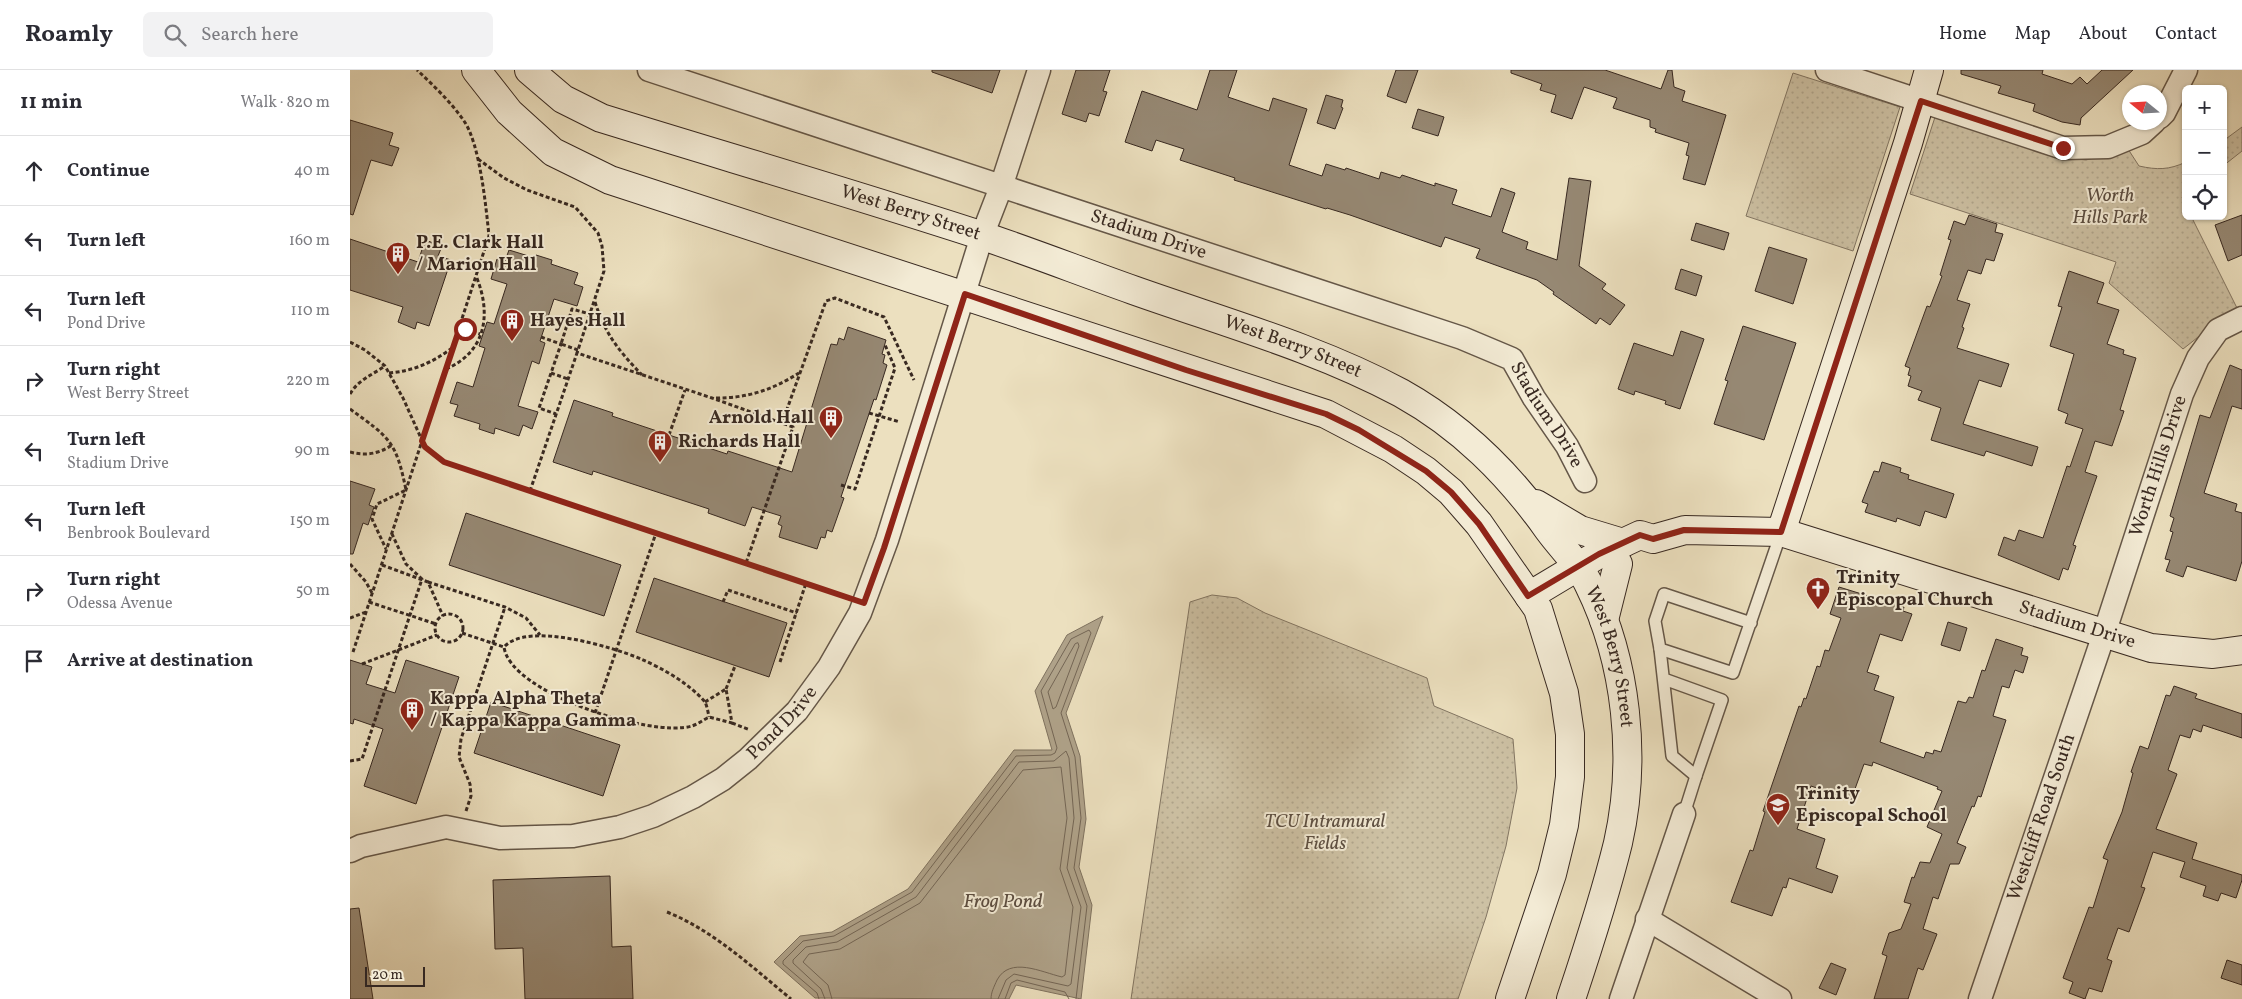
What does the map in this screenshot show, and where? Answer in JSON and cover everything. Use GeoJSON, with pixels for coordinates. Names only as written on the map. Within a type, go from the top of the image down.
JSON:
{"type":"FeatureCollection","features":[{"type":"Feature","properties":{"kind":"main road"},"geometry":{"type":"LineString","coordinates":[[476,70],[508,112],[553,152],[610,180],[965,294],[1186,370],[1326,414],[1359,430],[1426,471],[1451,492],[1479,524],[1533,603],[1564,693],[1570,734],[1570,777],[1564,825],[1552,874],[1510,999]]}},
{"type":"Feature","properties":{"kind":"main road","name":"West Berry Street"},"geometry":{"type":"LineString","coordinates":[[529,70],[563,99],[601,118],[982,236],[1318,355],[1366,375],[1403,395],[1456,429],[1498,467],[1526,499],[1583,574],[1604,620],[1614,652],[1624,705],[1628,756],[1625,798],[1618,842],[1571,999]]}},
{"type":"Feature","properties":{"kind":"main road"},"geometry":{"type":"LineString","coordinates":[[1781,532],[1921,101],[1929,70]]}},
{"type":"Feature","properties":{"kind":"main road"},"geometry":{"type":"LineString","coordinates":[[1526,499],[1621,553],[1604,620]]}},
{"type":"Feature","properties":{"kind":"main road","name":"Stadium Drive"},"geometry":{"type":"LineString","coordinates":[[1533,603],[1621,553],[1644,550],[1653,539],[1684,530],[1781,532],[2151,648],[2213,654],[2242,650]]}},
{"type":"Feature","properties":{"kind":"street","name":"Stadium Drive"},"geometry":{"type":"LineString","coordinates":[[649,70],[1462,338],[1512,359],[1534,398],[1567,446],[1586,481]]}},
{"type":"Feature","properties":{"kind":"street","name":"Pond Drive"},"geometry":{"type":"LineString","coordinates":[[350,851],[361,846],[446,827],[500,838],[573,836],[620,827],[653,816],[693,797],[723,779],[748,759],[796,711],[829,667],[864,603],[884,548],[982,236],[1001,187],[1039,70]]}},
{"type":"Feature","properties":{"kind":"street"},"geometry":{"type":"LineString","coordinates":[[1826,70],[2063,148],[2108,148],[2144,130]]}},
{"type":"Feature","properties":{"kind":"street"},"geometry":{"type":"LineString","coordinates":[[2167,107],[2186,70]]}},
{"type":"Feature","properties":{"kind":"street","name":"Worth Hills Drive"},"geometry":{"type":"LineString","coordinates":[[2104,634],[2182,394],[2198,358],[2218,330],[2242,318]]}},
{"type":"Feature","properties":{"kind":"street","name":"Westcliff Road South"},"geometry":{"type":"LineString","coordinates":[[1980,999],[2104,634]]}},
{"type":"Feature","properties":{"kind":"street"},"geometry":{"type":"LineString","coordinates":[[1620,999],[1684,814]]}},
{"type":"Feature","properties":{"kind":"street"},"geometry":{"type":"LineString","coordinates":[[1647,919],[1780,999]]}},
{"type":"Feature","properties":{"kind":"lane"},"geometry":{"type":"LineString","coordinates":[[1660,649],[1733,673],[1781,532]]}},
{"type":"Feature","properties":{"kind":"lane"},"geometry":{"type":"LineString","coordinates":[[1696,776],[1672,756],[1664,679],[1655,621],[1664,594],[1751,623]]}},
{"type":"Feature","properties":{"kind":"lane"},"geometry":{"type":"LineString","coordinates":[[1664,679],[1722,700],[1684,814]]}},
{"type":"Feature","properties":{"kind":"path"},"geometry":{"type":"LineString","coordinates":[[353,652],[490,236],[483,183],[464,122],[434,86],[417,70]]}},
{"type":"Feature","properties":{"kind":"path"},"geometry":{"type":"LineString","coordinates":[[477,159],[504,178],[527,190],[575,207],[598,233],[602,246],[604,271],[530,491]]}},
{"type":"Feature","properties":{"kind":"path"},"geometry":{"type":"LineString","coordinates":[[446,369],[459,363],[470,354],[480,334],[485,310],[481,288],[476,276]]}},
{"type":"Feature","properties":{"kind":"path"},"geometry":{"type":"LineString","coordinates":[[782,423],[826,301],[835,298],[884,317],[914,380]]}},
{"type":"Feature","properties":{"kind":"path"},"geometry":{"type":"LineString","coordinates":[[594,301],[599,317],[614,345],[642,376]]}},
{"type":"Feature","properties":{"kind":"path"},"geometry":{"type":"LineString","coordinates":[[556,414],[539,408],[572,309],[590,314]]}},
{"type":"Feature","properties":{"kind":"path"},"geometry":{"type":"LineString","coordinates":[[460,327],[480,334]]}},
{"type":"Feature","properties":{"kind":"path"},"geometry":{"type":"LineString","coordinates":[[541,337],[642,376],[712,398],[793,427],[746,563]]}},
{"type":"Feature","properties":{"kind":"path"},"geometry":{"type":"LineString","coordinates":[[350,342],[365,350],[385,366],[403,398],[425,447],[444,462],[864,603]]}},
{"type":"Feature","properties":{"kind":"path"},"geometry":{"type":"LineString","coordinates":[[841,485],[855,489],[895,368],[885,345]]}},
{"type":"Feature","properties":{"kind":"path"},"geometry":{"type":"LineString","coordinates":[[388,373],[416,369],[453,347]]}},
{"type":"Feature","properties":{"kind":"path"},"geometry":{"type":"LineString","coordinates":[[350,394],[354,387],[364,378],[385,366]]}},
{"type":"Feature","properties":{"kind":"path"},"geometry":{"type":"LineString","coordinates":[[712,398],[738,398],[761,392],[780,385],[800,372]]}},
{"type":"Feature","properties":{"kind":"path"},"geometry":{"type":"LineString","coordinates":[[551,373],[568,379]]}},
{"type":"Feature","properties":{"kind":"path"},"geometry":{"type":"LineString","coordinates":[[669,435],[684,390]]}},
{"type":"Feature","properties":{"kind":"path"},"geometry":{"type":"LineString","coordinates":[[350,410],[382,432],[392,445],[398,457],[406,490]]}},
{"type":"Feature","properties":{"kind":"path"},"geometry":{"type":"LineString","coordinates":[[869,413],[900,422]]}},
{"type":"Feature","properties":{"kind":"path"},"geometry":{"type":"LineString","coordinates":[[350,452],[370,454],[384,450],[392,445]]}},
{"type":"Feature","properties":{"kind":"path"},"geometry":{"type":"LineString","coordinates":[[386,550],[372,519],[377,504],[406,490]]}},
{"type":"Feature","properties":{"kind":"path"},"geometry":{"type":"LineString","coordinates":[[595,713],[656,533]]}},
{"type":"Feature","properties":{"kind":"path"},"geometry":{"type":"LineString","coordinates":[[392,534],[406,564],[422,579]]}},
{"type":"Feature","properties":{"kind":"path"},"geometry":{"type":"LineString","coordinates":[[350,564],[366,582],[372,593]]}},
{"type":"Feature","properties":{"kind":"path"},"geometry":{"type":"LineString","coordinates":[[381,565],[506,607],[526,618],[541,636]]}},
{"type":"Feature","properties":{"kind":"path"},"geometry":{"type":"LineString","coordinates":[[350,761],[362,759],[422,579]]}},
{"type":"Feature","properties":{"kind":"path"},"geometry":{"type":"LineString","coordinates":[[428,582],[443,616]]}},
{"type":"Feature","properties":{"kind":"path"},"geometry":{"type":"LineString","coordinates":[[780,662],[806,583]]}},
{"type":"Feature","properties":{"kind":"path"},"geometry":{"type":"LineString","coordinates":[[723,602],[728,590],[796,613]]}},
{"type":"Feature","properties":{"kind":"path"},"geometry":{"type":"LineString","coordinates":[[369,602],[436,624]]}},
{"type":"Feature","properties":{"kind":"path"},"geometry":{"type":"LineString","coordinates":[[465,813],[471,796],[470,784],[459,757],[461,739],[506,607]]}},
{"type":"Feature","properties":{"kind":"path"},"geometry":{"type":"LineString","coordinates":[[350,618],[366,612]]}},
{"type":"Feature","properties":{"kind":"path"},"geometry":{"type":"LineString","coordinates":[[443,616],[456,617],[462,624],[462,633],[456,640],[448,642],[440,639],[437,635],[436,624],[443,616]]}},
{"type":"Feature","properties":{"kind":"path"},"geometry":{"type":"LineString","coordinates":[[462,633],[504,647]]}},
{"type":"Feature","properties":{"kind":"path"},"geometry":{"type":"LineString","coordinates":[[362,664],[437,635]]}},
{"type":"Feature","properties":{"kind":"path"},"geometry":{"type":"LineString","coordinates":[[709,717],[704,702],[692,690],[666,672],[643,660],[617,650],[591,643],[541,636],[509,641],[504,647],[505,655],[516,669],[529,680],[569,702],[595,713],[643,725],[691,726],[709,717],[732,724],[726,689],[736,666]]}},
{"type":"Feature","properties":{"kind":"path"},"geometry":{"type":"LineString","coordinates":[[704,702],[726,689]]}},
{"type":"Feature","properties":{"kind":"path"},"geometry":{"type":"LineString","coordinates":[[668,912],[692,922],[791,999]]}},
{"type":"Feature","properties":{"kind":"green space"},"geometry":{"type":"Polygon","coordinates":[[[1793,73],[1900,107],[1853,251],[1746,216],[1793,73]]]}},
{"type":"Feature","properties":{"kind":"green space","name":"Worth Hills Park"},"geometry":{"type":"Polygon","coordinates":[[[1936,114],[2069,158],[2086,160],[2128,149],[2139,166],[2163,168],[2182,164],[2182,220],[2193,220],[2239,312],[2202,334],[2183,349],[2109,283],[2116,262],[1910,194],[1936,114]]]}},
{"type":"Feature","properties":{"kind":"green space"},"geometry":{"type":"Polygon","coordinates":[[[2242,127],[2242,151],[2227,163],[2227,138],[2242,127]]]}},
{"type":"Feature","properties":{"kind":"green space","name":"TCU Intramural Fields"},"geometry":{"type":"Polygon","coordinates":[[[1212,595],[1237,598],[1265,613],[1427,678],[1434,706],[1513,739],[1517,788],[1506,846],[1486,917],[1458,999],[1131,999],[1190,602],[1212,595]]]}},
{"type":"Feature","properties":{"kind":"water","name":"Frog Pond"},"geometry":{"type":"Polygon","coordinates":[[[1103,616],[1066,713],[1080,756],[1086,819],[1079,867],[1092,905],[1081,999],[1016,985],[1009,999],[815,998],[774,962],[800,936],[832,932],[908,889],[1014,750],[1052,750],[1035,691],[1067,635],[1103,616]]]}},
{"type":"Feature","properties":{"kind":"building"},"geometry":{"type":"Polygon","coordinates":[[[932,70],[1000,70],[992,93],[932,72],[932,70]]]}},
{"type":"Feature","properties":{"kind":"building"},"geometry":{"type":"Polygon","coordinates":[[[1076,70],[1110,70],[1103,91],[1107,92],[1099,116],[1089,113],[1086,122],[1062,114],[1076,70]]]}},
{"type":"Feature","properties":{"kind":"building"},"geometry":{"type":"Polygon","coordinates":[[[1210,70],[1237,70],[1228,97],[1269,111],[1273,98],[1307,109],[1289,165],[1322,176],[1326,164],[1345,170],[1346,168],[1379,179],[1381,172],[1400,178],[1402,175],[1435,186],[1435,183],[1457,190],[1452,204],[1491,217],[1501,188],[1515,193],[1502,232],[1528,242],[1526,249],[1557,260],[1569,178],[1591,181],[1579,266],[1606,284],[1602,289],[1625,305],[1610,325],[1600,318],[1596,324],[1553,294],[1554,292],[1537,280],[1476,258],[1480,249],[1445,237],[1441,247],[1350,215],[1234,180],[1235,178],[1180,160],[1184,149],[1156,140],[1152,151],[1125,142],[1142,91],[1197,110],[1210,70]]]}},
{"type":"Feature","properties":{"kind":"building"},"geometry":{"type":"Polygon","coordinates":[[[1396,70],[1418,70],[1406,103],[1387,96],[1396,70]]]}},
{"type":"Feature","properties":{"kind":"building"},"geometry":{"type":"Polygon","coordinates":[[[1511,70],[1605,70],[1661,89],[1668,70],[1672,70],[1674,87],[1685,91],[1682,101],[1726,115],[1705,185],[1683,179],[1689,156],[1686,155],[1689,143],[1655,132],[1656,129],[1650,127],[1650,120],[1613,108],[1617,98],[1584,87],[1572,119],[1551,112],[1556,95],[1540,90],[1542,84],[1511,73],[1511,70]]]}},
{"type":"Feature","properties":{"kind":"building"},"geometry":{"type":"Polygon","coordinates":[[[1961,70],[2043,70],[2042,74],[2072,84],[2080,77],[2087,84],[2102,70],[2133,70],[2081,118],[2080,125],[2062,122],[2033,111],[2035,104],[1998,93],[2001,86],[1961,74],[1961,70]]]}},
{"type":"Feature","properties":{"kind":"building"},"geometry":{"type":"Polygon","coordinates":[[[1326,95],[1343,100],[1341,107],[1343,108],[1335,129],[1317,123],[1326,95]]]}},
{"type":"Feature","properties":{"kind":"building"},"geometry":{"type":"Polygon","coordinates":[[[1418,109],[1444,117],[1438,136],[1412,128],[1418,109]]]}},
{"type":"Feature","properties":{"kind":"building"},"geometry":{"type":"Polygon","coordinates":[[[350,120],[393,133],[389,145],[399,148],[392,166],[371,160],[353,215],[350,214],[350,120]]]}},
{"type":"Feature","properties":{"kind":"building"},"geometry":{"type":"Polygon","coordinates":[[[1969,215],[1997,224],[1995,232],[2003,234],[1994,261],[1986,259],[1981,274],[1968,270],[1957,300],[1970,304],[1957,348],[2009,364],[2001,387],[1979,380],[1963,424],[2038,447],[2032,466],[1986,451],[1984,456],[1931,440],[1941,408],[1918,400],[1922,391],[1908,386],[1911,376],[1908,375],[1910,368],[1905,366],[1927,306],[1930,307],[1942,276],[1940,275],[1951,240],[1948,239],[1954,221],[1965,225],[1969,215]]]}},
{"type":"Feature","properties":{"kind":"building"},"geometry":{"type":"Polygon","coordinates":[[[2242,215],[2242,255],[2228,261],[2215,225],[2242,215]]]}},
{"type":"Feature","properties":{"kind":"building"},"geometry":{"type":"Polygon","coordinates":[[[1696,223],[1729,233],[1724,250],[1691,240],[1696,223]]]}},
{"type":"Feature","properties":{"kind":"building","name":"P.E. Clark Hall / Marion Hall"},"geometry":{"type":"Polygon","coordinates":[[[350,239],[418,262],[425,240],[442,246],[438,256],[451,260],[429,326],[417,322],[415,329],[398,322],[403,307],[350,290],[350,239]]]}},
{"type":"Feature","properties":{"kind":"building"},"geometry":{"type":"Polygon","coordinates":[[[1769,247],[1807,259],[1793,304],[1755,291],[1769,247]]]}},
{"type":"Feature","properties":{"kind":"building","name":"Hayes Hall"},"geometry":{"type":"Polygon","coordinates":[[[509,250],[535,258],[536,255],[552,260],[551,264],[578,273],[574,284],[583,287],[577,306],[554,299],[540,341],[545,343],[539,364],[532,361],[518,406],[538,412],[532,429],[523,425],[519,436],[495,428],[494,434],[479,429],[480,424],[454,416],[458,405],[450,403],[457,382],[473,387],[485,348],[479,346],[487,322],[494,324],[507,284],[491,279],[497,259],[505,261],[509,250]]]}},
{"type":"Feature","properties":{"kind":"building"},"geometry":{"type":"Polygon","coordinates":[[[1681,269],[1702,276],[1696,296],[1675,289],[1681,269]]]}},
{"type":"Feature","properties":{"kind":"building"},"geometry":{"type":"Polygon","coordinates":[[[2069,271],[2104,283],[2097,303],[2119,310],[2107,344],[2124,350],[2123,354],[2136,358],[2120,410],[2124,411],[2112,446],[2095,441],[2085,472],[2097,476],[2073,545],[2076,546],[2068,570],[2063,568],[2059,580],[1998,555],[2004,537],[2015,541],[2019,530],[2043,538],[2067,466],[2070,467],[2083,429],[2065,423],[2068,414],[2058,410],[2074,354],[2050,346],[2062,307],[2058,306],[2069,271]]]}},
{"type":"Feature","properties":{"kind":"building"},"geometry":{"type":"Polygon","coordinates":[[[1743,326],[1796,343],[1764,440],[1714,424],[1728,381],[1725,380],[1743,326]]]}},
{"type":"Feature","properties":{"kind":"building"},"geometry":{"type":"Polygon","coordinates":[[[848,327],[886,340],[882,354],[885,355],[883,363],[887,365],[841,497],[844,498],[832,532],[827,530],[825,538],[821,537],[817,549],[779,537],[782,526],[778,524],[781,516],[752,507],[745,526],[708,513],[709,509],[593,471],[592,475],[553,462],[574,400],[613,413],[612,416],[669,435],[727,454],[728,451],[792,472],[831,344],[837,345],[839,338],[844,340],[848,327]]]}},
{"type":"Feature","properties":{"kind":"building"},"geometry":{"type":"Polygon","coordinates":[[[1681,331],[1704,339],[1680,409],[1665,404],[1666,401],[1635,391],[1634,395],[1618,389],[1634,343],[1673,356],[1681,331]]]}},
{"type":"Feature","properties":{"kind":"building"},"geometry":{"type":"Polygon","coordinates":[[[2230,365],[2242,370],[2242,409],[2232,406],[2204,493],[2237,504],[2235,511],[2242,513],[2242,561],[2236,581],[2187,566],[2183,577],[2166,571],[2170,560],[2165,559],[2173,532],[2170,531],[2174,518],[2170,516],[2200,415],[2210,418],[2230,365]]]}},
{"type":"Feature","properties":{"kind":"building"},"geometry":{"type":"Polygon","coordinates":[[[1882,462],[1901,468],[1900,472],[1909,475],[1908,479],[1954,494],[1946,518],[1925,511],[1920,526],[1897,518],[1896,522],[1865,512],[1868,504],[1862,502],[1874,471],[1879,472],[1882,462]]]}},
{"type":"Feature","properties":{"kind":"building"},"geometry":{"type":"Polygon","coordinates":[[[350,481],[375,489],[369,505],[374,507],[368,525],[363,523],[353,554],[350,554],[350,481]]]}},
{"type":"Feature","properties":{"kind":"building"},"geometry":{"type":"Polygon","coordinates":[[[466,513],[621,565],[604,616],[449,565],[466,513]]]}},
{"type":"Feature","properties":{"kind":"building"},"geometry":{"type":"Polygon","coordinates":[[[654,578],[787,623],[769,677],[636,632],[654,578]]]}},
{"type":"Feature","properties":{"kind":"building"},"geometry":{"type":"Polygon","coordinates":[[[1839,587],[1904,607],[1903,611],[1912,614],[1902,641],[1880,634],[1867,672],[1879,676],[1874,690],[1894,697],[1880,742],[1924,758],[1926,752],[1933,754],[1934,750],[1941,752],[1958,701],[1966,703],[1969,697],[1973,698],[1982,670],[1985,671],[1996,639],[2023,648],[2021,655],[2028,657],[2023,673],[2015,670],[2009,688],[2002,686],[1993,716],[2006,720],[1981,797],[1978,796],[1974,807],[1972,806],[1957,843],[1966,847],[1959,864],[1950,864],[1938,899],[1933,897],[1923,929],[1937,934],[1923,970],[1918,968],[1908,999],[1874,999],[1887,956],[1882,954],[1889,933],[1901,929],[1911,904],[1904,902],[1912,877],[1914,878],[1920,862],[1930,863],[1942,834],[1927,827],[1942,791],[1937,789],[1938,787],[1873,762],[1872,766],[1864,764],[1851,800],[1811,786],[1797,829],[1825,839],[1816,868],[1838,876],[1832,893],[1789,878],[1786,888],[1783,887],[1772,916],[1731,902],[1750,850],[1753,851],[1765,812],[1763,811],[1799,706],[1801,707],[1804,698],[1806,699],[1817,666],[1820,667],[1825,650],[1829,651],[1841,618],[1830,614],[1839,587]]]}},
{"type":"Feature","properties":{"kind":"building"},"geometry":{"type":"Polygon","coordinates":[[[1948,622],[1967,628],[1960,651],[1941,645],[1948,622]]]}},
{"type":"Feature","properties":{"kind":"building","name":"Kappa Alpha Theta / Kappa Kappa Gamma"},"geometry":{"type":"Polygon","coordinates":[[[350,660],[372,667],[366,684],[395,693],[406,660],[459,677],[416,804],[364,786],[383,729],[354,719],[353,724],[350,723],[350,660]]]}},
{"type":"Feature","properties":{"kind":"building"},"geometry":{"type":"Polygon","coordinates":[[[2174,686],[2197,694],[2195,698],[2242,714],[2242,738],[2203,725],[2201,732],[2193,729],[2190,738],[2180,735],[2168,770],[2177,774],[2156,829],[2197,843],[2192,859],[2242,875],[2242,880],[2236,898],[2221,893],[2218,901],[2203,896],[2206,886],[2180,877],[2185,862],[2153,852],[2141,887],[2145,888],[2129,932],[2118,928],[2107,959],[2112,961],[2102,992],[2089,988],[2085,999],[2069,993],[2073,982],[2063,978],[2089,907],[2093,908],[2108,860],[2103,858],[2122,812],[2133,773],[2131,772],[2140,746],[2148,749],[2166,695],[2170,696],[2174,686]]]}},
{"type":"Feature","properties":{"kind":"building"},"geometry":{"type":"Polygon","coordinates":[[[491,702],[620,745],[603,796],[474,753],[491,702]]]}},
{"type":"Feature","properties":{"kind":"building"},"geometry":{"type":"Polygon","coordinates":[[[610,876],[612,947],[631,946],[633,999],[525,999],[523,948],[495,949],[493,880],[610,876]]]}},
{"type":"Feature","properties":{"kind":"building"},"geometry":{"type":"Polygon","coordinates":[[[359,908],[373,999],[350,999],[350,909],[359,908]]]}},
{"type":"Feature","properties":{"kind":"building"},"geometry":{"type":"Polygon","coordinates":[[[2227,960],[2242,965],[2242,985],[2221,978],[2227,960]]]}},
{"type":"Feature","properties":{"kind":"building"},"geometry":{"type":"Polygon","coordinates":[[[1831,963],[1846,969],[1836,995],[1819,988],[1831,963]]]}},
{"type":"Feature","properties":{"kind":"place","name":"P.E. Clark Hall / Marion Hall"},"geometry":{"type":"Point","coordinates":[398,275]}},
{"type":"Feature","properties":{"kind":"place","name":"Hayes Hall"},"geometry":{"type":"Point","coordinates":[512,342]}},
{"type":"Feature","properties":{"kind":"place","name":"Arnold Hall"},"geometry":{"type":"Point","coordinates":[831,439]}},
{"type":"Feature","properties":{"kind":"place","name":"Richards Hall"},"geometry":{"type":"Point","coordinates":[660,463]}},
{"type":"Feature","properties":{"kind":"place","name":"Trinity Episcopal Church"},"geometry":{"type":"Point","coordinates":[1818,610]}},
{"type":"Feature","properties":{"kind":"place","name":"Kappa Alpha Theta / Kappa Kappa Gamma"},"geometry":{"type":"Point","coordinates":[412,731]}},
{"type":"Feature","properties":{"kind":"place","name":"Trinity Episcopal School"},"geometry":{"type":"Point","coordinates":[1778,826]}},
{"type":"Feature","properties":{"kind":"route"},"geometry":{"type":"LineString","coordinates":[[465,329],[460,327],[422,441],[425,447],[444,462],[864,603],[884,548],[965,294],[1186,370],[1326,414],[1359,430],[1393,449],[1426,471],[1451,492],[1479,524],[1528,596],[1599,554],[1640,535],[1653,539],[1684,530],[1781,532],[1921,101],[2063,148]]}}]}
